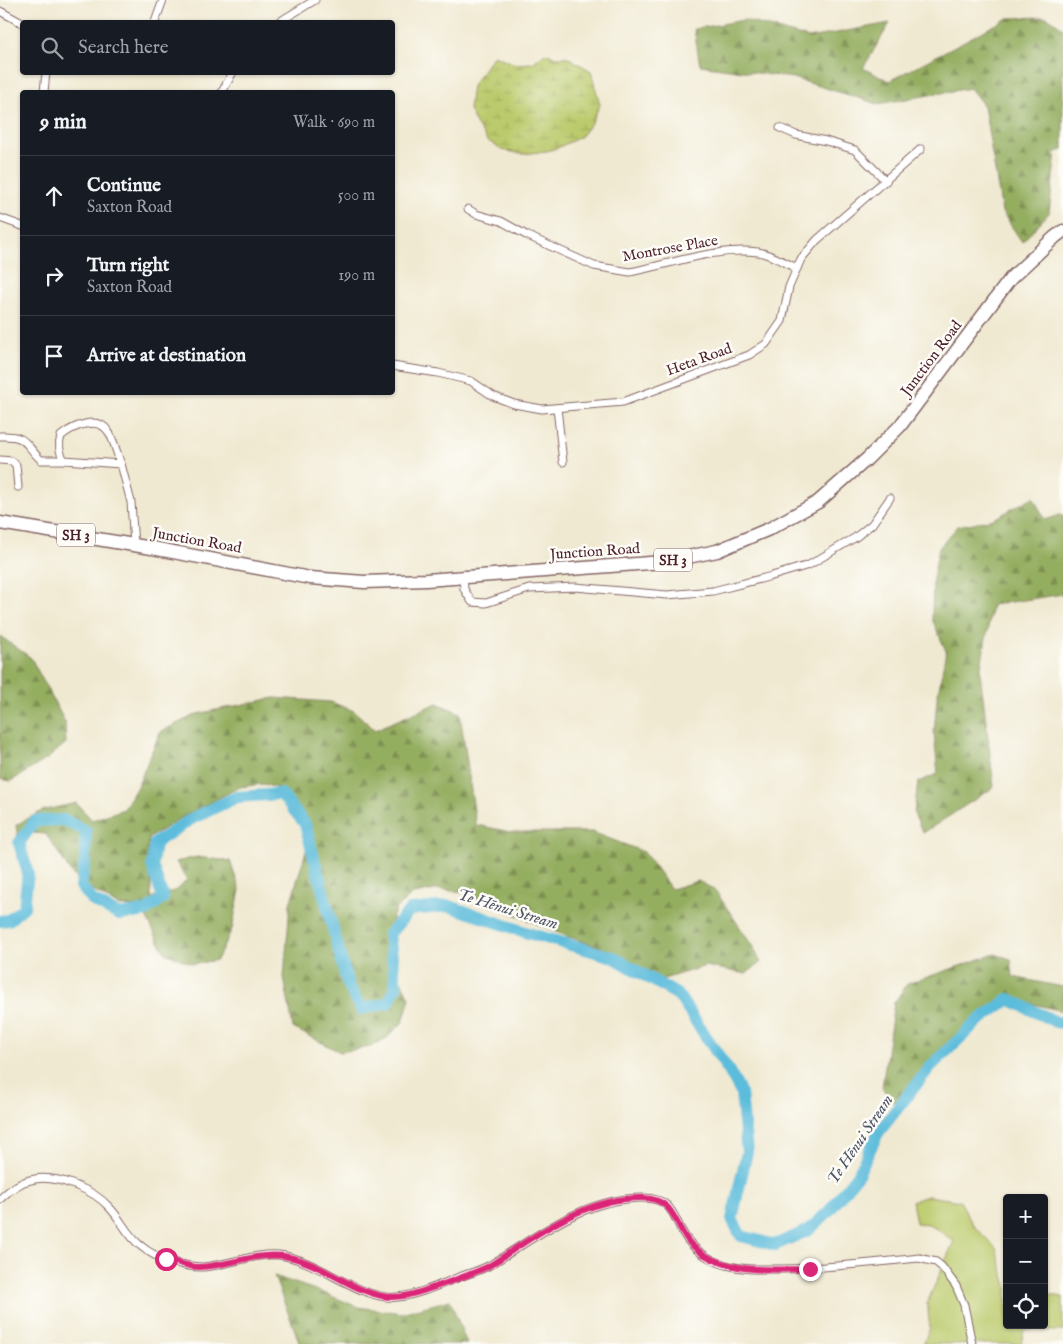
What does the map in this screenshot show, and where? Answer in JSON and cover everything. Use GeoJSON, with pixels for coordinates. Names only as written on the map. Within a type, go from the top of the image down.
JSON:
{"type":"FeatureCollection","features":[{"type":"Feature","properties":{"kind":"highway","name":"Junction Road"},"geometry":{"type":"LineString","coordinates":[[0,522],[310,578],[364,582],[426,580],[663,562],[717,551],[770,529],[818,502],[867,459],[900,426],[1011,278],[1055,236],[1063,231]]}},
{"type":"Feature","properties":{"kind":"street"},"geometry":{"type":"LineString","coordinates":[[156,20],[163,0]]}},
{"type":"Feature","properties":{"kind":"street"},"geometry":{"type":"LineString","coordinates":[[282,20],[315,0]]}},
{"type":"Feature","properties":{"kind":"street"},"geometry":{"type":"LineString","coordinates":[[0,11],[20,21]]}},
{"type":"Feature","properties":{"kind":"street"},"geometry":{"type":"LineString","coordinates":[[44,90],[46,75]]}},
{"type":"Feature","properties":{"kind":"street"},"geometry":{"type":"LineString","coordinates":[[223,90],[231,75]]}},
{"type":"Feature","properties":{"kind":"street"},"geometry":{"type":"LineString","coordinates":[[780,128],[855,150],[886,181]]}},
{"type":"Feature","properties":{"kind":"street","name":"Heta Road"},"geometry":{"type":"LineString","coordinates":[[395,366],[438,373],[471,381],[493,396],[514,404],[542,409],[623,402],[750,355],[766,344],[782,320],[789,287],[801,259],[817,240],[922,149]]}},
{"type":"Feature","properties":{"kind":"street","name":"Montrose Place"},"geometry":{"type":"LineString","coordinates":[[468,209],[476,214],[502,221],[526,235],[594,266],[616,270],[630,272],[720,252],[760,252],[797,268]]}},
{"type":"Feature","properties":{"kind":"street"},"geometry":{"type":"LineString","coordinates":[[0,218],[20,225]]}},
{"type":"Feature","properties":{"kind":"street"},"geometry":{"type":"LineString","coordinates":[[556,408],[563,462]]}},
{"type":"Feature","properties":{"kind":"street"},"geometry":{"type":"LineString","coordinates":[[64,460],[59,443],[61,436],[78,425],[100,425],[108,430],[121,464],[131,502],[134,545]]}},
{"type":"Feature","properties":{"kind":"street"},"geometry":{"type":"LineString","coordinates":[[0,436],[16,436],[23,439],[42,460],[121,464]]}},
{"type":"Feature","properties":{"kind":"street"},"geometry":{"type":"LineString","coordinates":[[0,460],[12,461],[16,465],[18,487]]}},
{"type":"Feature","properties":{"kind":"street"},"geometry":{"type":"LineString","coordinates":[[464,577],[464,588],[472,602],[486,603],[528,589],[575,587],[668,595],[713,591],[809,565],[856,537],[872,524],[890,498]]}},
{"type":"Feature","properties":{"kind":"street"},"geometry":{"type":"LineString","coordinates":[[0,1199],[17,1185],[26,1181],[42,1178],[58,1181],[85,1189],[97,1196],[114,1213],[137,1243],[153,1254],[166,1259],[188,1265],[205,1266],[254,1257],[279,1255],[302,1260],[370,1293],[384,1297],[397,1297],[422,1292],[487,1266],[574,1214],[613,1201],[644,1198],[663,1202],[673,1213],[689,1243],[703,1254],[724,1265],[755,1269],[801,1269],[919,1258],[936,1262],[942,1266],[956,1286],[964,1305],[972,1344]]}},
{"type":"Feature","properties":{"kind":"green space"},"geometry":{"type":"Polygon","coordinates":[[[1047,17],[1063,28],[1063,150],[1056,152],[1049,213],[1022,242],[1002,212],[984,106],[970,88],[878,104],[793,78],[700,65],[694,29],[744,20],[809,38],[890,23],[863,68],[889,81],[1008,18],[1047,17]]]}},
{"type":"Feature","properties":{"kind":"green space"},"geometry":{"type":"Polygon","coordinates":[[[545,53],[556,57],[567,57],[591,71],[600,105],[591,123],[580,137],[557,148],[523,154],[502,150],[487,140],[476,124],[469,109],[472,86],[494,55],[515,64],[533,63],[545,53]]]}},
{"type":"Feature","properties":{"kind":"green space"},"geometry":{"type":"Polygon","coordinates":[[[1033,497],[1045,520],[1063,514],[1063,594],[992,605],[980,672],[994,787],[923,833],[914,814],[918,782],[938,774],[934,733],[937,699],[946,651],[932,619],[933,578],[939,548],[958,526],[994,519],[1033,497]]]}},
{"type":"Feature","properties":{"kind":"green space"},"geometry":{"type":"Polygon","coordinates":[[[0,636],[31,658],[65,722],[66,743],[47,759],[11,781],[0,779],[0,636]]]}},
{"type":"Feature","properties":{"kind":"green space"},"geometry":{"type":"Polygon","coordinates":[[[274,698],[331,702],[354,711],[375,730],[437,703],[460,713],[476,825],[511,832],[592,832],[644,852],[671,889],[698,881],[715,890],[761,962],[746,974],[706,966],[660,980],[611,951],[566,936],[464,893],[440,889],[413,894],[396,908],[388,930],[391,963],[410,998],[403,1022],[387,1038],[370,1047],[340,1052],[293,1028],[284,977],[290,904],[309,841],[299,811],[285,790],[263,784],[240,787],[179,819],[149,838],[147,851],[151,874],[151,898],[177,890],[187,880],[176,862],[197,857],[230,861],[240,890],[232,929],[217,960],[193,964],[165,953],[141,907],[119,906],[95,892],[72,874],[46,834],[31,833],[20,850],[16,825],[42,811],[76,803],[92,820],[124,809],[139,783],[160,732],[197,714],[274,698]]]}},
{"type":"Feature","properties":{"kind":"green space"},"geometry":{"type":"Polygon","coordinates":[[[995,954],[1011,959],[1013,977],[1063,987],[1063,1011],[1029,1003],[994,1008],[981,1013],[895,1104],[882,1088],[894,1003],[907,984],[995,954]]]}},
{"type":"Feature","properties":{"kind":"green space"},"geometry":{"type":"Polygon","coordinates":[[[928,1196],[960,1201],[973,1225],[996,1248],[1003,1272],[1003,1329],[1048,1329],[1048,1295],[1063,1297],[1063,1331],[1024,1330],[1021,1344],[923,1344],[930,1328],[927,1303],[954,1241],[929,1224],[916,1223],[912,1201],[928,1196]]]}},
{"type":"Feature","properties":{"kind":"green space"},"geometry":{"type":"Polygon","coordinates":[[[274,1276],[358,1307],[401,1313],[450,1300],[467,1344],[300,1344],[274,1276]]]}},
{"type":"Feature","properties":{"kind":"waterway","name":"Te Hēnui Stream"},"geometry":{"type":"LineString","coordinates":[[0,921],[9,920],[24,907],[28,873],[19,843],[35,821],[64,820],[86,831],[85,861],[81,886],[93,901],[119,915],[146,911],[163,898],[152,865],[155,843],[193,818],[237,797],[281,794],[305,824],[348,985],[361,1009],[388,1003],[396,987],[389,934],[410,910],[449,906],[528,933],[613,957],[678,995],[729,1071],[741,1093],[747,1152],[732,1219],[741,1236],[775,1245],[809,1230],[829,1211],[858,1174],[878,1133],[930,1067],[978,1021],[1009,999],[1056,1022],[1063,1023]]}},
{"type":"Feature","properties":{"kind":"route"},"geometry":{"type":"LineString","coordinates":[[166,1259],[196,1267],[212,1266],[254,1257],[279,1255],[302,1260],[370,1293],[384,1297],[397,1297],[422,1292],[487,1266],[574,1214],[613,1201],[644,1198],[663,1202],[673,1213],[689,1243],[703,1254],[724,1265],[755,1269],[810,1269]]}}]}
